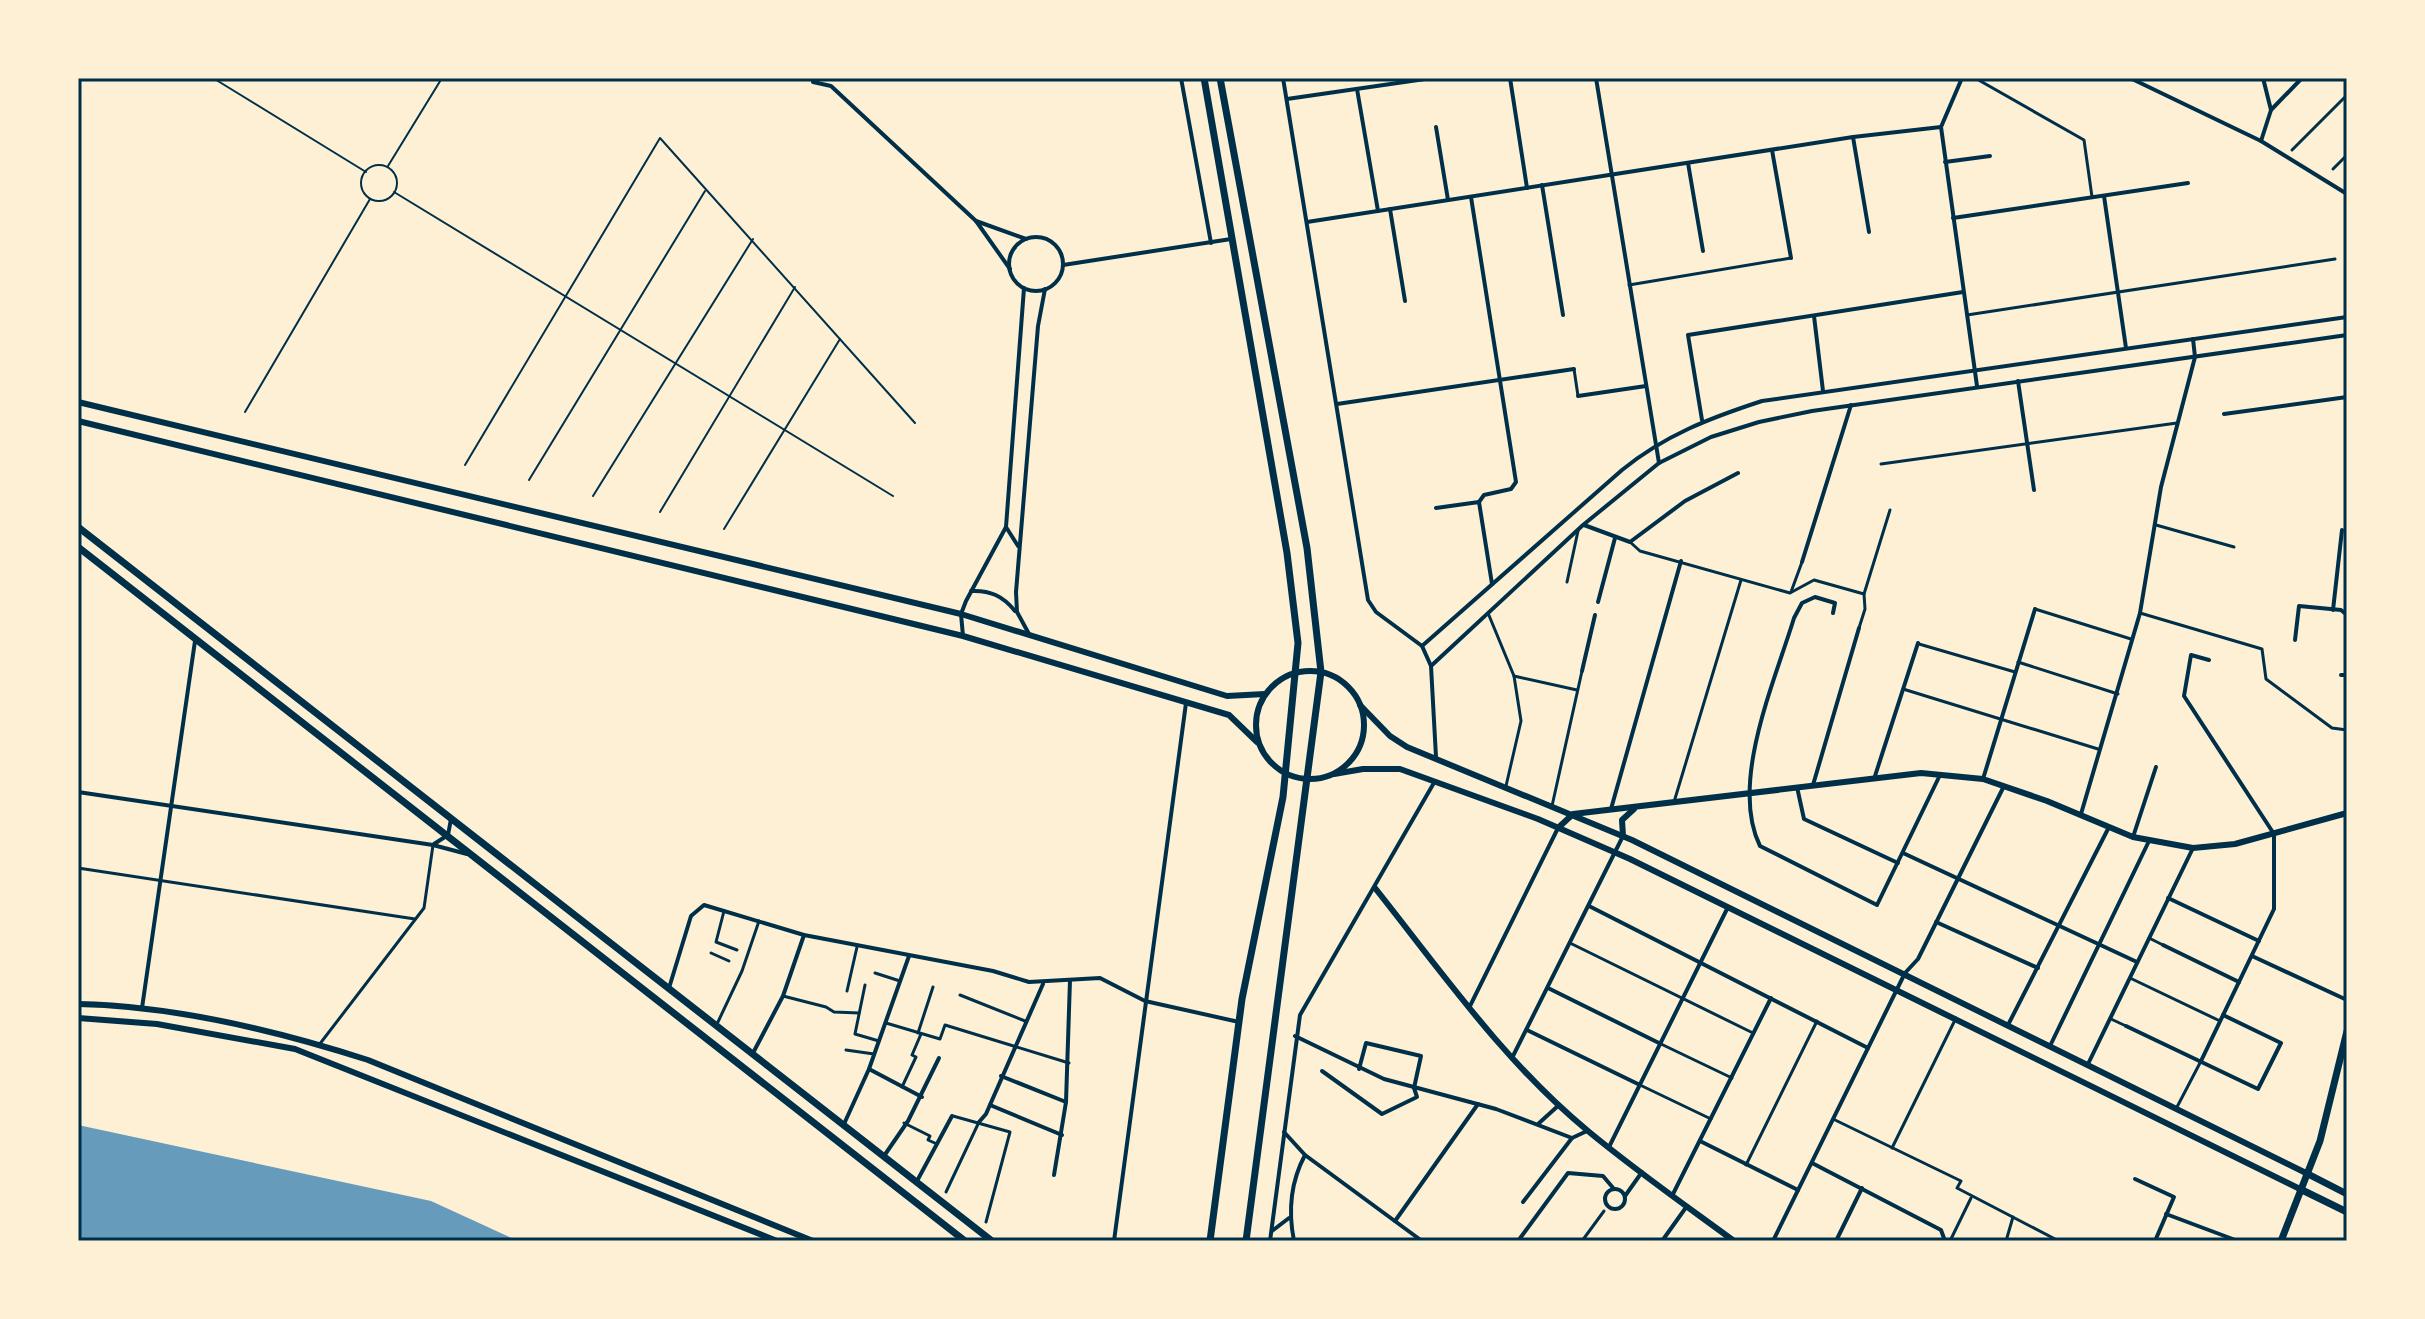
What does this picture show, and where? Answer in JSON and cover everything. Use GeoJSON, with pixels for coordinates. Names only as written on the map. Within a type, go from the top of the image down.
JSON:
{"type":"FeatureCollection","features":[{"type":"Feature","properties":{"kind":"main road"},"geometry":{"type":"LineString","coordinates":[[1201,78],[1211,115],[1287,553],[1298,643],[1284,774],[1239,1022],[1210,1241]]}},
{"type":"Feature","properties":{"kind":"main road"},"geometry":{"type":"LineString","coordinates":[[1222,78],[1307,548],[1321,672],[1246,1241]]}},
{"type":"Feature","properties":{"kind":"main road"},"geometry":{"type":"LineString","coordinates":[[78,402],[961,614],[1227,696],[1265,694]]}},
{"type":"Feature","properties":{"kind":"main road"},"geometry":{"type":"LineString","coordinates":[[78,421],[963,636],[1186,701],[1229,715],[1257,742],[1271,764],[1284,774],[1308,780],[1395,768],[1435,780],[1616,853],[2347,1212]]}},
{"type":"Feature","properties":{"kind":"main road"},"geometry":{"type":"LineString","coordinates":[[78,527],[992,1241]]}},
{"type":"Feature","properties":{"kind":"main road"},"geometry":{"type":"LineString","coordinates":[[78,547],[965,1241]]}},
{"type":"Feature","properties":{"kind":"main road"},"geometry":{"type":"LineString","coordinates":[[1257,742],[1256,713],[1265,694],[1279,680],[1297,672],[1321,672],[1343,682],[1390,736],[1623,836],[2347,1194]]}},
{"type":"Feature","properties":{"kind":"main road"},"geometry":{"type":"LineString","coordinates":[[1334,774],[1359,749],[1364,724],[1360,705]]}},
{"type":"Feature","properties":{"kind":"main road"},"geometry":{"type":"LineString","coordinates":[[1558,828],[1573,814],[1875,776],[1941,773],[1983,779],[2004,786],[2133,837],[2193,848],[2274,834],[2347,813]]}},
{"type":"Feature","properties":{"kind":"main road"},"geometry":{"type":"LineString","coordinates":[[1623,836],[1622,820],[1640,807]]}},
{"type":"Feature","properties":{"kind":"main road"},"geometry":{"type":"LineString","coordinates":[[1375,888],[1469,1008],[1559,1105],[1587,1131],[1734,1241]]}},
{"type":"Feature","properties":{"kind":"main road"},"geometry":{"type":"LineString","coordinates":[[78,1004],[142,1008],[319,1045],[398,1072],[813,1241]]}},
{"type":"Feature","properties":{"kind":"main road"},"geometry":{"type":"LineString","coordinates":[[78,1018],[157,1024],[295,1049],[777,1241]]}},
{"type":"Feature","properties":{"kind":"main road"},"geometry":{"type":"LineString","coordinates":[[2281,1241],[2320,1141],[2347,1031]]}},
{"type":"Feature","properties":{"kind":"street"},"geometry":{"type":"LineString","coordinates":[[1181,78],[1211,243]]}},
{"type":"Feature","properties":{"kind":"street"},"geometry":{"type":"LineString","coordinates":[[1283,78],[1368,600],[1376,612],[1422,646],[1431,666],[1436,757]]}},
{"type":"Feature","properties":{"kind":"street"},"geometry":{"type":"LineString","coordinates":[[1287,99],[1432,78]]}},
{"type":"Feature","properties":{"kind":"street"},"geometry":{"type":"LineString","coordinates":[[1510,78],[1527,188]]}},
{"type":"Feature","properties":{"kind":"street"},"geometry":{"type":"LineString","coordinates":[[1596,78],[1659,463]]}},
{"type":"Feature","properties":{"kind":"street"},"geometry":{"type":"LineString","coordinates":[[1962,78],[1941,127],[1977,386]]}},
{"type":"Feature","properties":{"kind":"street"},"geometry":{"type":"LineString","coordinates":[[1975,78],[2084,140],[2092,197]]}},
{"type":"Feature","properties":{"kind":"street"},"geometry":{"type":"LineString","coordinates":[[2130,78],[2261,141],[2347,194]]}},
{"type":"Feature","properties":{"kind":"street"},"geometry":{"type":"LineString","coordinates":[[2263,78],[2271,110]]}},
{"type":"Feature","properties":{"kind":"street"},"geometry":{"type":"LineString","coordinates":[[2261,141],[2271,110],[2302,78]]}},
{"type":"Feature","properties":{"kind":"street"},"geometry":{"type":"LineString","coordinates":[[813,82],[831,86],[976,221],[1024,288],[1006,527],[961,614],[963,636]]}},
{"type":"Feature","properties":{"kind":"street"},"geometry":{"type":"LineString","coordinates":[[1357,89],[1378,211]]}},
{"type":"Feature","properties":{"kind":"street"},"geometry":{"type":"LineString","coordinates":[[2292,150],[2347,95]]}},
{"type":"Feature","properties":{"kind":"street"},"geometry":{"type":"LineString","coordinates":[[1436,127],[1448,200]]}},
{"type":"Feature","properties":{"kind":"street"},"geometry":{"type":"LineString","coordinates":[[1307,222],[1853,137],[1941,127]]}},
{"type":"Feature","properties":{"kind":"street"},"geometry":{"type":"LineString","coordinates":[[1853,137],[1869,232]]}},
{"type":"Feature","properties":{"kind":"street"},"geometry":{"type":"LineString","coordinates":[[1629,285],[1791,258],[1772,150]]}},
{"type":"Feature","properties":{"kind":"street"},"geometry":{"type":"LineString","coordinates":[[2333,169],[2347,155]]}},
{"type":"Feature","properties":{"kind":"street"},"geometry":{"type":"LineString","coordinates":[[1945,162],[1990,156]]}},
{"type":"Feature","properties":{"kind":"street"},"geometry":{"type":"LineString","coordinates":[[1688,163],[1703,251]]}},
{"type":"Feature","properties":{"kind":"street"},"geometry":{"type":"LineString","coordinates":[[1953,218],[2188,183]]}},
{"type":"Feature","properties":{"kind":"street"},"geometry":{"type":"LineString","coordinates":[[1542,185],[1563,315]]}},
{"type":"Feature","properties":{"kind":"street"},"geometry":{"type":"LineString","coordinates":[[2104,195],[2126,348]]}},
{"type":"Feature","properties":{"kind":"street"},"geometry":{"type":"LineString","coordinates":[[1471,197],[1516,482],[1511,489],[1484,495],[1479,502],[1492,584]]}},
{"type":"Feature","properties":{"kind":"street"},"geometry":{"type":"LineString","coordinates":[[1390,209],[1405,301]]}},
{"type":"Feature","properties":{"kind":"street"},"geometry":{"type":"LineString","coordinates":[[976,221],[1026,239],[1043,238],[1058,248],[1063,265],[1058,280],[1045,289],[1024,288]]}},
{"type":"Feature","properties":{"kind":"street"},"geometry":{"type":"LineString","coordinates":[[1010,269],[1012,251],[1026,239]]}},
{"type":"Feature","properties":{"kind":"street"},"geometry":{"type":"LineString","coordinates":[[1063,265],[1231,239]]}},
{"type":"Feature","properties":{"kind":"street"},"geometry":{"type":"LineString","coordinates":[[1967,315],[2335,259]]}},
{"type":"Feature","properties":{"kind":"street"},"geometry":{"type":"LineString","coordinates":[[1017,612],[1019,548],[1038,326],[1045,289]]}},
{"type":"Feature","properties":{"kind":"street"},"geometry":{"type":"LineString","coordinates":[[1702,420],[1688,335],[1963,292]]}},
{"type":"Feature","properties":{"kind":"street"},"geometry":{"type":"LineString","coordinates":[[1814,316],[1823,391]]}},
{"type":"Feature","properties":{"kind":"street"},"geometry":{"type":"LineString","coordinates":[[1422,646],[1655,443],[1702,420],[1762,401],[1823,391],[2347,317]]}},
{"type":"Feature","properties":{"kind":"street"},"geometry":{"type":"LineString","coordinates":[[1431,666],[1583,525],[1659,463],[1711,437],[1759,422],[1851,405],[2347,335]]}},
{"type":"Feature","properties":{"kind":"street"},"geometry":{"type":"LineString","coordinates":[[2081,814],[2140,613],[2161,487],[2195,357],[2193,339]]}},
{"type":"Feature","properties":{"kind":"street"},"geometry":{"type":"LineString","coordinates":[[1337,404],[1574,369],[1578,396],[1646,386]]}},
{"type":"Feature","properties":{"kind":"street"},"geometry":{"type":"LineString","coordinates":[[2018,381],[2034,490]]}},
{"type":"Feature","properties":{"kind":"street"},"geometry":{"type":"LineString","coordinates":[[2224,414],[2347,397]]}},
{"type":"Feature","properties":{"kind":"street"},"geometry":{"type":"LineString","coordinates":[[1790,593],[1851,405]]}},
{"type":"Feature","properties":{"kind":"street"},"geometry":{"type":"LineString","coordinates":[[1881,464],[2177,423]]}},
{"type":"Feature","properties":{"kind":"street"},"geometry":{"type":"LineString","coordinates":[[1630,542],[1685,501],[1738,473]]}},
{"type":"Feature","properties":{"kind":"street"},"geometry":{"type":"LineString","coordinates":[[1436,508],[1479,502]]}},
{"type":"Feature","properties":{"kind":"street"},"geometry":{"type":"LineString","coordinates":[[1813,785],[1865,609],[1864,594],[1890,510]]}},
{"type":"Feature","properties":{"kind":"street"},"geometry":{"type":"LineString","coordinates":[[1583,525],[1630,542],[1640,551],[1790,593],[1814,580],[1864,594]]}},
{"type":"Feature","properties":{"kind":"street"},"geometry":{"type":"LineString","coordinates":[[2156,525],[2234,547]]}},
{"type":"Feature","properties":{"kind":"street"},"geometry":{"type":"LineString","coordinates":[[1006,527],[1019,548]]}},
{"type":"Feature","properties":{"kind":"street"},"geometry":{"type":"LineString","coordinates":[[1567,582],[1578,530]]}},
{"type":"Feature","properties":{"kind":"street"},"geometry":{"type":"LineString","coordinates":[[2333,610],[2342,530]]}},
{"type":"Feature","properties":{"kind":"street"},"geometry":{"type":"LineString","coordinates":[[1552,806],[1615,538]]}},
{"type":"Feature","properties":{"kind":"street"},"geometry":{"type":"LineString","coordinates":[[1610,811],[1681,561]]}},
{"type":"Feature","properties":{"kind":"street"},"geometry":{"type":"LineString","coordinates":[[1674,802],[1742,579]]}},
{"type":"Feature","properties":{"kind":"street"},"geometry":{"type":"LineString","coordinates":[[971,591],[984,591],[1005,598],[1031,636]]}},
{"type":"Feature","properties":{"kind":"street"},"geometry":{"type":"LineString","coordinates":[[1833,613],[1835,603],[1815,597],[1802,603],[1794,618],[1753,756],[1749,793],[1760,846],[1877,905],[1941,773]]}},
{"type":"Feature","properties":{"kind":"street"},"geometry":{"type":"LineString","coordinates":[[2295,640],[2299,606],[2347,615]]}},
{"type":"Feature","properties":{"kind":"street"},"geometry":{"type":"LineString","coordinates":[[1983,779],[2035,609],[2133,640]]}},
{"type":"Feature","properties":{"kind":"street"},"geometry":{"type":"LineString","coordinates":[[1488,612],[1514,676],[1521,721],[1506,786]]}},
{"type":"Feature","properties":{"kind":"street"},"geometry":{"type":"LineString","coordinates":[[2140,613],[2262,649],[2266,679],[2332,728],[2347,730]]}},
{"type":"Feature","properties":{"kind":"street"},"geometry":{"type":"LineString","coordinates":[[142,1008],[196,638]]}},
{"type":"Feature","properties":{"kind":"street"},"geometry":{"type":"LineString","coordinates":[[1875,776],[1918,643],[2015,672]]}},
{"type":"Feature","properties":{"kind":"street"},"geometry":{"type":"LineString","coordinates":[[2177,1109],[2274,909],[2274,834],[2187,705],[2184,696],[2191,655],[2209,660]]}},
{"type":"Feature","properties":{"kind":"street"},"geometry":{"type":"LineString","coordinates":[[2018,662],[2118,694]]}},
{"type":"Feature","properties":{"kind":"street"},"geometry":{"type":"LineString","coordinates":[[1514,676],[1578,691]]}},
{"type":"Feature","properties":{"kind":"street"},"geometry":{"type":"LineString","coordinates":[[1903,689],[2101,750]]}},
{"type":"Feature","properties":{"kind":"street"},"geometry":{"type":"LineString","coordinates":[[1114,1241],[1186,701]]}},
{"type":"Feature","properties":{"kind":"street"},"geometry":{"type":"LineString","coordinates":[[2133,837],[2156,767]]}},
{"type":"Feature","properties":{"kind":"street"},"geometry":{"type":"LineString","coordinates":[[1270,1241],[1300,1015],[1435,780]]}},
{"type":"Feature","properties":{"kind":"street"},"geometry":{"type":"LineString","coordinates":[[1773,1241],[1905,973],[1918,959],[2004,786]]}},
{"type":"Feature","properties":{"kind":"street"},"geometry":{"type":"LineString","coordinates":[[1797,787],[1804,819],[1898,863]]}},
{"type":"Feature","properties":{"kind":"street"},"geometry":{"type":"LineString","coordinates":[[78,792],[433,845],[474,856]]}},
{"type":"Feature","properties":{"kind":"street"},"geometry":{"type":"LineString","coordinates":[[319,1045],[424,908],[433,845],[448,835],[451,819]]}},
{"type":"Feature","properties":{"kind":"street"},"geometry":{"type":"LineString","coordinates":[[2008,1025],[2109,827]]}},
{"type":"Feature","properties":{"kind":"street"},"geometry":{"type":"LineString","coordinates":[[1469,1008],[1558,828]]}},
{"type":"Feature","properties":{"kind":"street"},"geometry":{"type":"LineString","coordinates":[[1513,1056],[1623,836]]}},
{"type":"Feature","properties":{"kind":"street"},"geometry":{"type":"LineString","coordinates":[[2050,1046],[2149,841]]}},
{"type":"Feature","properties":{"kind":"street"},"geometry":{"type":"LineString","coordinates":[[2088,1064],[2193,848]]}},
{"type":"Feature","properties":{"kind":"street"},"geometry":{"type":"LineString","coordinates":[[1903,853],[2137,962]]}},
{"type":"Feature","properties":{"kind":"street"},"geometry":{"type":"LineString","coordinates":[[78,868],[415,919]]}},
{"type":"Feature","properties":{"kind":"street"},"geometry":{"type":"LineString","coordinates":[[2168,898],[2259,941]]}},
{"type":"Feature","properties":{"kind":"street"},"geometry":{"type":"LineString","coordinates":[[669,988],[691,916],[704,905],[804,935],[1043,984],[1100,978],[1145,1001],[1239,1022]]}},
{"type":"Feature","properties":{"kind":"street"},"geometry":{"type":"LineString","coordinates":[[1589,906],[1868,1048]]}},
{"type":"Feature","properties":{"kind":"street"},"geometry":{"type":"LineString","coordinates":[[1609,1147],[1728,907]]}},
{"type":"Feature","properties":{"kind":"street"},"geometry":{"type":"LineString","coordinates":[[724,911],[716,942],[737,950]]}},
{"type":"Feature","properties":{"kind":"street"},"geometry":{"type":"LineString","coordinates":[[717,1026],[742,971],[759,921]]}},
{"type":"Feature","properties":{"kind":"street"},"geometry":{"type":"LineString","coordinates":[[1936,922],[2038,968]]}},
{"type":"Feature","properties":{"kind":"street"},"geometry":{"type":"LineString","coordinates":[[752,1054],[783,996],[804,935]]}},
{"type":"Feature","properties":{"kind":"street"},"geometry":{"type":"LineString","coordinates":[[2149,938],[2239,982]]}},
{"type":"Feature","properties":{"kind":"street"},"geometry":{"type":"LineString","coordinates":[[1570,943],[1753,1033]]}},
{"type":"Feature","properties":{"kind":"street"},"geometry":{"type":"LineString","coordinates":[[720,957],[726,946]]}},
{"type":"Feature","properties":{"kind":"street"},"geometry":{"type":"LineString","coordinates":[[847,991],[857,947]]}},
{"type":"Feature","properties":{"kind":"street"},"geometry":{"type":"LineString","coordinates":[[711,953],[729,961]]}},
{"type":"Feature","properties":{"kind":"street"},"geometry":{"type":"LineString","coordinates":[[844,1124],[869,1069],[909,956]]}},
{"type":"Feature","properties":{"kind":"street"},"geometry":{"type":"LineString","coordinates":[[2252,956],[2347,1000]]}},
{"type":"Feature","properties":{"kind":"street"},"geometry":{"type":"LineString","coordinates":[[875,973],[900,981]]}},
{"type":"Feature","properties":{"kind":"street"},"geometry":{"type":"LineString","coordinates":[[2130,978],[2220,1021]]}},
{"type":"Feature","properties":{"kind":"street"},"geometry":{"type":"LineString","coordinates":[[1054,1175],[1066,1102],[1070,980]]}},
{"type":"Feature","properties":{"kind":"street"},"geometry":{"type":"LineString","coordinates":[[946,1192],[990,1105],[1043,984]]}},
{"type":"Feature","properties":{"kind":"street"},"geometry":{"type":"LineString","coordinates":[[865,985],[855,1034],[879,1041]]}},
{"type":"Feature","properties":{"kind":"street"},"geometry":{"type":"LineString","coordinates":[[902,1087],[916,1057],[912,1055],[933,987]]}},
{"type":"Feature","properties":{"kind":"street"},"geometry":{"type":"LineString","coordinates":[[1548,988],[1732,1078]]}},
{"type":"Feature","properties":{"kind":"street"},"geometry":{"type":"LineString","coordinates":[[960,995],[1025,1021]]}},
{"type":"Feature","properties":{"kind":"street"},"geometry":{"type":"LineString","coordinates":[[783,996],[834,1012],[859,1013]]}},
{"type":"Feature","properties":{"kind":"street"},"geometry":{"type":"LineString","coordinates":[[1673,1194],[1771,998]]}},
{"type":"Feature","properties":{"kind":"street"},"geometry":{"type":"LineString","coordinates":[[2110,1018],[2258,1089],[2281,1043],[2223,1015]]}},
{"type":"Feature","properties":{"kind":"street"},"geometry":{"type":"LineString","coordinates":[[1892,1148],[1956,1018]]}},
{"type":"Feature","properties":{"kind":"street"},"geometry":{"type":"LineString","coordinates":[[1746,1165],[1817,1021]]}},
{"type":"Feature","properties":{"kind":"street"},"geometry":{"type":"LineString","coordinates":[[885,1023],[940,1039],[945,1025],[1069,1063]]}},
{"type":"Feature","properties":{"kind":"street"},"geometry":{"type":"LineString","coordinates":[[1527,1030],[1711,1119]]}},
{"type":"Feature","properties":{"kind":"street"},"geometry":{"type":"LineString","coordinates":[[1295,1036],[1359,1069],[1414,1088],[1478,1104],[1572,1138]]}},
{"type":"Feature","properties":{"kind":"street"},"geometry":{"type":"LineString","coordinates":[[1322,1071],[1382,1114],[1410,1104],[1417,1097],[1414,1088],[1421,1056],[1366,1043],[1359,1069]]}},
{"type":"Feature","properties":{"kind":"street"},"geometry":{"type":"LineString","coordinates":[[846,1050],[874,1054]]}},
{"type":"Feature","properties":{"kind":"street"},"geometry":{"type":"LineString","coordinates":[[884,1156],[922,1097],[939,1058]]}},
{"type":"Feature","properties":{"kind":"street"},"geometry":{"type":"LineString","coordinates":[[869,1069],[922,1097]]}},
{"type":"Feature","properties":{"kind":"street"},"geometry":{"type":"LineString","coordinates":[[1001,1076],[1066,1102]]}},
{"type":"Feature","properties":{"kind":"street"},"geometry":{"type":"LineString","coordinates":[[1395,1221],[1478,1104]]}},
{"type":"Feature","properties":{"kind":"street"},"geometry":{"type":"LineString","coordinates":[[990,1105],[1062,1135]]}},
{"type":"Feature","properties":{"kind":"street"},"geometry":{"type":"LineString","coordinates":[[1538,1124],[1559,1105]]}},
{"type":"Feature","properties":{"kind":"street"},"geometry":{"type":"LineString","coordinates":[[917,1181],[952,1116],[1010,1132],[986,1222]]}},
{"type":"Feature","properties":{"kind":"street"},"geometry":{"type":"LineString","coordinates":[[1833,1119],[1961,1181],[1957,1188],[2055,1239]]}},
{"type":"Feature","properties":{"kind":"street"},"geometry":{"type":"LineString","coordinates":[[904,1123],[930,1136],[928,1140],[937,1144]]}},
{"type":"Feature","properties":{"kind":"street"},"geometry":{"type":"LineString","coordinates":[[1523,1202],[1572,1138],[1587,1131]]}},
{"type":"Feature","properties":{"kind":"street"},"geometry":{"type":"LineString","coordinates":[[1284,1132],[1305,1155],[1422,1241]]}},
{"type":"Feature","properties":{"kind":"street"},"geometry":{"type":"LineString","coordinates":[[1699,1141],[1798,1190]]}},
{"type":"Feature","properties":{"kind":"street"},"geometry":{"type":"LineString","coordinates":[[1294,1241],[1289,1218],[1297,1169],[1305,1155]]}},
{"type":"Feature","properties":{"kind":"street"},"geometry":{"type":"LineString","coordinates":[[1811,1163],[1941,1230],[1947,1241]]}},
{"type":"Feature","properties":{"kind":"street"},"geometry":{"type":"LineString","coordinates":[[1614,1189],[1605,1197],[1610,1208],[1620,1208],[1642,1172]]}},
{"type":"Feature","properties":{"kind":"street"},"geometry":{"type":"LineString","coordinates":[[1518,1241],[1568,1173],[1603,1176],[1625,1196]]}},
{"type":"Feature","properties":{"kind":"street"},"geometry":{"type":"LineString","coordinates":[[2135,1179],[2174,1197],[2155,1241]]}},
{"type":"Feature","properties":{"kind":"street"},"geometry":{"type":"LineString","coordinates":[[1838,1240],[1862,1188]]}},
{"type":"Feature","properties":{"kind":"street"},"geometry":{"type":"LineString","coordinates":[[1947,1241],[1972,1196]]}},
{"type":"Feature","properties":{"kind":"street"},"geometry":{"type":"LineString","coordinates":[[1662,1241],[1687,1206]]}},
{"type":"Feature","properties":{"kind":"street"},"geometry":{"type":"LineString","coordinates":[[1582,1241],[1604,1211]]}},
{"type":"Feature","properties":{"kind":"street"},"geometry":{"type":"LineString","coordinates":[[2166,1214],[2238,1241]]}},
{"type":"Feature","properties":{"kind":"street"},"geometry":{"type":"LineString","coordinates":[[2006,1241],[2013,1217]]}},
{"type":"Feature","properties":{"kind":"street"},"geometry":{"type":"LineString","coordinates":[[1272,1231],[1289,1218]]}},
{"type":"Feature","properties":{"kind":"street"},"geometry":{"type":"LineString","coordinates":[[2038,1241],[2041,1232]]}},
{"type":"Feature","properties":{"kind":"lane"},"geometry":{"type":"LineString","coordinates":[[213,78],[366,172]]}},
{"type":"Feature","properties":{"kind":"lane"},"geometry":{"type":"LineString","coordinates":[[388,167],[442,78]]}},
{"type":"Feature","properties":{"kind":"lane"},"geometry":{"type":"LineString","coordinates":[[465,465],[660,138],[705,191],[753,238],[915,423]]}},
{"type":"Feature","properties":{"kind":"lane"},"geometry":{"type":"LineString","coordinates":[[378,165],[388,167],[396,178],[394,192],[383,200],[370,199],[362,186],[366,172],[378,165]]}},
{"type":"Feature","properties":{"kind":"lane"},"geometry":{"type":"LineString","coordinates":[[529,480],[705,191]]}},
{"type":"Feature","properties":{"kind":"lane"},"geometry":{"type":"LineString","coordinates":[[394,192],[893,496]]}},
{"type":"Feature","properties":{"kind":"lane"},"geometry":{"type":"LineString","coordinates":[[245,412],[370,199]]}},
{"type":"Feature","properties":{"kind":"lane"},"geometry":{"type":"LineString","coordinates":[[593,496],[753,238]]}},
{"type":"Feature","properties":{"kind":"lane"},"geometry":{"type":"LineString","coordinates":[[660,512],[796,287]]}},
{"type":"Feature","properties":{"kind":"lane"},"geometry":{"type":"LineString","coordinates":[[724,529],[841,337]]}},
{"type":"Feature","properties":{"kind":"water"},"geometry":{"type":"Polygon","coordinates":[[[78,1125],[431,1201],[518,1241],[78,1241],[78,1125]]]}}]}
